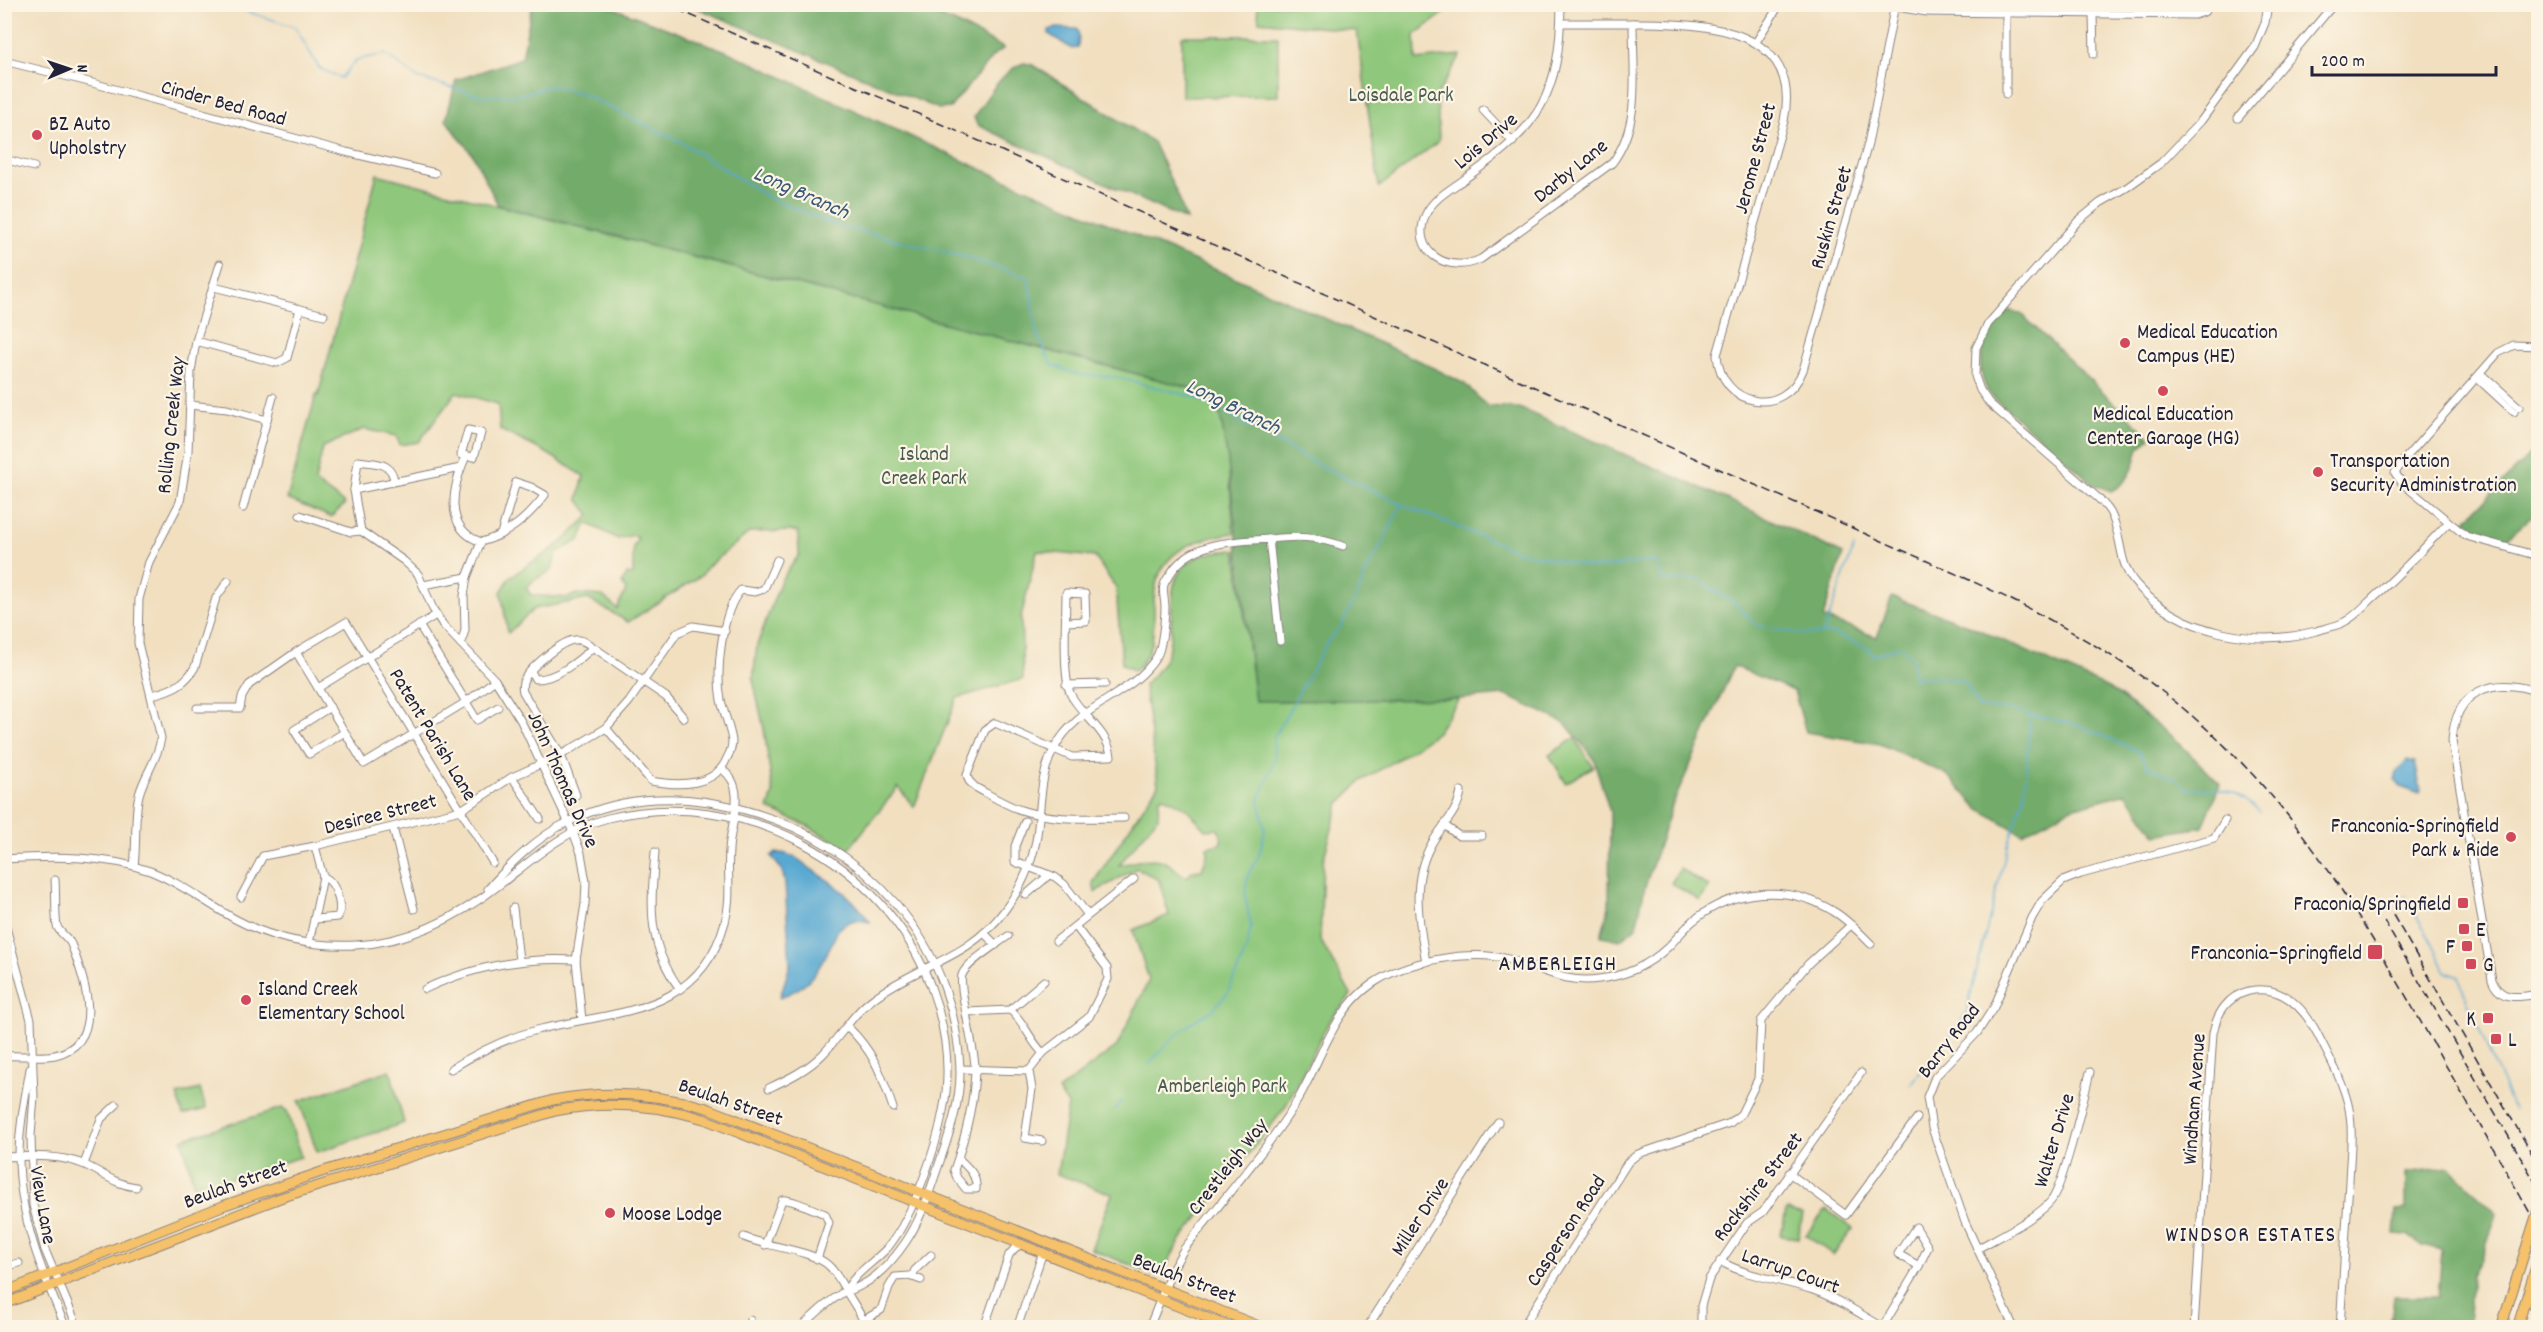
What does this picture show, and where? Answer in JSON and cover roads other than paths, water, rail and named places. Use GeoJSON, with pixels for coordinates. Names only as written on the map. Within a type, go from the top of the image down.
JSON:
{"type":"FeatureCollection","features":[{"type":"Feature","properties":{"kind":"main road","name":"Beulah Street"},"geometry":{"type":"LineString","coordinates":[[4,1292],[225,1205],[308,1176],[553,1100],[577,1095],[622,1093],[666,1098],[707,1108],[1264,1328]]}},
{"type":"Feature","properties":{"kind":"main road","name":"Beulah Street"},"geometry":{"type":"LineString","coordinates":[[4,1304],[228,1216],[311,1187],[555,1111],[621,1104],[663,1108],[704,1119],[1233,1328]]}},
{"type":"Feature","properties":{"kind":"main road"},"geometry":{"type":"LineString","coordinates":[[308,1176],[311,1187]]}},
{"type":"Feature","properties":{"kind":"main road"},"geometry":{"type":"LineString","coordinates":[[2501,1328],[2538,1210]]}},
{"type":"Feature","properties":{"kind":"main road"},"geometry":{"type":"LineString","coordinates":[[2517,1328],[2537,1264]]}},
{"type":"Feature","properties":{"kind":"street","name":"Lois Drive"},"geometry":{"type":"LineString","coordinates":[[1431,252],[1425,242],[1422,227],[1429,208],[1513,142],[1533,121],[1550,90],[1559,55],[1561,4]]}},
{"type":"Feature","properties":{"kind":"street"},"geometry":{"type":"LineString","coordinates":[[1756,42],[1780,4]]}},
{"type":"Feature","properties":{"kind":"street"},"geometry":{"type":"LineString","coordinates":[[1878,4],[1927,12],[2195,15],[2205,12],[2211,4]]}},
{"type":"Feature","properties":{"kind":"street"},"geometry":{"type":"LineString","coordinates":[[2268,4],[2265,23],[2255,47],[2186,139],[2142,177],[2088,212],[1988,324],[1976,348],[1974,364],[1976,381],[1985,397],[1995,408],[2098,498],[2110,512],[2117,531],[2122,559],[2129,576],[2167,611],[2185,621],[2239,636],[2272,638],[2311,632],[2346,621],[2392,581],[2448,523]]}},
{"type":"Feature","properties":{"kind":"street"},"geometry":{"type":"LineString","coordinates":[[2238,118],[2334,4]]}},
{"type":"Feature","properties":{"kind":"street","name":"Ruskin Street"},"geometry":{"type":"LineString","coordinates":[[1748,399],[1772,399],[1783,395],[1796,383],[1803,370],[1868,144],[1895,6]]}},
{"type":"Feature","properties":{"kind":"street"},"geometry":{"type":"LineString","coordinates":[[2006,13],[2006,93]]}},
{"type":"Feature","properties":{"kind":"street"},"geometry":{"type":"LineString","coordinates":[[2093,14],[2094,54]]}},
{"type":"Feature","properties":{"kind":"street","name":"Jerome Street"},"geometry":{"type":"LineString","coordinates":[[1561,23],[1710,26],[1756,42],[1777,65],[1785,83],[1787,103],[1784,121],[1717,351],[1718,367],[1722,378],[1732,390],[1748,399]]}},
{"type":"Feature","properties":{"kind":"street","name":"Darby Lane"},"geometry":{"type":"LineString","coordinates":[[1431,252],[1452,265],[1472,263],[1612,163],[1625,144],[1631,126],[1633,23]]}},
{"type":"Feature","properties":{"kind":"street","name":"Cinder Bed Road"},"geometry":{"type":"LineString","coordinates":[[4,61],[346,152],[435,173]]}},
{"type":"Feature","properties":{"kind":"street"},"geometry":{"type":"LineString","coordinates":[[1483,110],[1513,142]]}},
{"type":"Feature","properties":{"kind":"street"},"geometry":{"type":"LineString","coordinates":[[4,159],[34,167]]}},
{"type":"Feature","properties":{"kind":"street","name":"Rolling Creek Way"},"geometry":{"type":"LineString","coordinates":[[134,866],[138,800],[159,751],[160,738],[152,695],[138,643],[139,599],[148,562],[180,501],[188,452],[190,372],[196,341],[220,264]]}},
{"type":"Feature","properties":{"kind":"street"},"geometry":{"type":"LineString","coordinates":[[214,287],[324,315]]}},
{"type":"Feature","properties":{"kind":"street"},"geometry":{"type":"LineString","coordinates":[[196,341],[277,363],[283,362],[288,358],[300,309]]}},
{"type":"Feature","properties":{"kind":"street"},"geometry":{"type":"LineString","coordinates":[[2538,346],[2518,344],[2498,352],[2395,473],[2403,484],[2448,523],[2469,537],[2538,556]]}},
{"type":"Feature","properties":{"kind":"street"},"geometry":{"type":"LineString","coordinates":[[2479,376],[2517,409]]}},
{"type":"Feature","properties":{"kind":"street"},"geometry":{"type":"LineString","coordinates":[[243,508],[273,397]]}},
{"type":"Feature","properties":{"kind":"street"},"geometry":{"type":"LineString","coordinates":[[189,405],[227,410],[267,420]]}},
{"type":"Feature","properties":{"kind":"street"},"geometry":{"type":"LineString","coordinates":[[466,456],[453,500],[453,513],[468,535],[481,542]]}},
{"type":"Feature","properties":{"kind":"street"},"geometry":{"type":"LineString","coordinates":[[300,515],[351,532],[362,531],[354,490],[358,461],[389,466],[393,471],[394,481]]}},
{"type":"Feature","properties":{"kind":"street"},"geometry":{"type":"LineString","coordinates":[[354,490],[461,468]]}},
{"type":"Feature","properties":{"kind":"street"},"geometry":{"type":"LineString","coordinates":[[461,644],[465,630],[464,596],[467,577],[481,542],[501,534],[529,515],[545,495],[516,482],[501,534]]}},
{"type":"Feature","properties":{"kind":"street","name":"John Thomas Drive"},"geometry":{"type":"LineString","coordinates":[[362,531],[411,566],[418,574],[436,615],[495,680],[511,703],[573,832],[581,853],[586,882],[585,904],[576,960],[582,1020]]}},
{"type":"Feature","properties":{"kind":"street"},"geometry":{"type":"LineString","coordinates":[[769,1088],[814,1062],[863,1008],[881,993],[966,949],[984,933],[1013,899],[1029,867],[1036,841],[1044,775],[1054,748],[1064,733],[1084,712],[1125,689],[1158,655],[1165,611],[1164,584],[1176,565],[1193,551],[1211,545],[1303,536],[1323,539],[1342,546]]}},
{"type":"Feature","properties":{"kind":"street"},"geometry":{"type":"LineString","coordinates":[[1269,539],[1280,641]]}},
{"type":"Feature","properties":{"kind":"street"},"geometry":{"type":"LineString","coordinates":[[606,728],[651,781],[681,783],[705,781],[723,770],[732,742],[721,699],[719,653],[735,596],[741,590],[755,592],[764,589],[777,560]]}},
{"type":"Feature","properties":{"kind":"street"},"geometry":{"type":"LineString","coordinates":[[423,585],[467,577]]}},
{"type":"Feature","properties":{"kind":"street"},"geometry":{"type":"LineString","coordinates":[[152,695],[173,689],[190,675],[195,667],[216,598],[228,581]]}},
{"type":"Feature","properties":{"kind":"street"},"geometry":{"type":"LineString","coordinates":[[1066,622],[1086,621],[1085,594],[1066,593],[1066,622],[1066,685],[1071,696],[1109,745],[1111,756],[1079,758],[995,723],[985,730],[968,775],[969,781],[975,787],[1020,810],[1038,814],[1086,818],[1124,818]]}},
{"type":"Feature","properties":{"kind":"street"},"geometry":{"type":"LineString","coordinates":[[318,688],[436,615]]}},
{"type":"Feature","properties":{"kind":"street","name":"Patent Parish Lane"},"geometry":{"type":"LineString","coordinates":[[296,652],[346,622],[494,863]]}},
{"type":"Feature","properties":{"kind":"street"},"geometry":{"type":"LineString","coordinates":[[419,625],[477,720],[498,707]]}},
{"type":"Feature","properties":{"kind":"street","name":"Desiree Street"},"geometry":{"type":"LineString","coordinates":[[241,897],[263,856],[393,828],[462,810],[512,777],[561,755],[606,728],[629,702],[677,633],[693,626],[725,632]]}},
{"type":"Feature","properties":{"kind":"street"},"geometry":{"type":"LineString","coordinates":[[576,795],[561,755],[522,692],[522,684],[531,671],[555,649],[569,641],[582,640],[644,680],[666,697],[684,718]]}},
{"type":"Feature","properties":{"kind":"street"},"geometry":{"type":"LineString","coordinates":[[531,671],[535,679],[543,679],[557,673],[593,647]]}},
{"type":"Feature","properties":{"kind":"street"},"geometry":{"type":"LineString","coordinates":[[197,708],[240,708],[245,689],[296,652],[364,764],[466,702],[495,680]]}},
{"type":"Feature","properties":{"kind":"street"},"geometry":{"type":"LineString","coordinates":[[1066,685],[1106,684]]}},
{"type":"Feature","properties":{"kind":"street"},"geometry":{"type":"LineString","coordinates":[[2538,692],[2508,684],[2496,685],[2479,691],[2464,706],[2457,718],[2452,741],[2492,981],[2497,990],[2514,998],[2538,994]]}},
{"type":"Feature","properties":{"kind":"street"},"geometry":{"type":"LineString","coordinates":[[330,707],[294,730],[309,754],[345,732]]}},
{"type":"Feature","properties":{"kind":"street"},"geometry":{"type":"LineString","coordinates":[[451,1069],[512,1037],[645,1008],[680,989],[693,978],[719,940],[726,921],[730,894],[729,854],[737,798],[736,785],[723,770]]}},
{"type":"Feature","properties":{"kind":"street"},"geometry":{"type":"LineString","coordinates":[[512,777],[540,819]]}},
{"type":"Feature","properties":{"kind":"street"},"geometry":{"type":"LineString","coordinates":[[1426,962],[1418,909],[1419,877],[1428,852],[1459,805],[1461,791]]}},
{"type":"Feature","properties":{"kind":"street"},"geometry":{"type":"LineString","coordinates":[[483,896],[516,859],[544,836],[568,821],[606,807],[646,800],[692,799],[735,807],[797,828],[827,844],[854,863],[901,909],[935,964],[948,999],[957,1036],[960,1069],[952,1125],[924,1206],[912,1232],[897,1255],[867,1282],[846,1291],[826,1304],[801,1328]]}},
{"type":"Feature","properties":{"kind":"street"},"geometry":{"type":"LineString","coordinates":[[4,859],[98,860],[134,866],[174,881],[248,925],[287,939],[309,943],[356,945],[403,937],[437,924],[500,885],[550,844],[605,819],[645,812],[691,811],[754,822],[787,834],[817,850],[844,870],[891,916],[925,970],[942,1018],[947,1048],[947,1075],[941,1118],[913,1202],[899,1231],[888,1247],[851,1280],[846,1291]]}},
{"type":"Feature","properties":{"kind":"street","name":"Barry Road"},"geometry":{"type":"LineString","coordinates":[[2014,1328],[1977,1249],[1929,1117],[1927,1097],[1931,1084],[1977,1033],[1994,1007],[2032,918],[2042,901],[2055,887],[2081,874],[2205,842],[2214,838],[2225,820]]}},
{"type":"Feature","properties":{"kind":"street"},"geometry":{"type":"LineString","coordinates":[[1025,821],[1014,857],[1015,861],[1049,876],[1070,889],[1088,915]]}},
{"type":"Feature","properties":{"kind":"street"},"geometry":{"type":"LineString","coordinates":[[1444,825],[1459,836],[1482,836]]}},
{"type":"Feature","properties":{"kind":"street"},"geometry":{"type":"LineString","coordinates":[[393,828],[414,909]]}},
{"type":"Feature","properties":{"kind":"street"},"geometry":{"type":"LineString","coordinates":[[309,943],[323,877],[315,846]]}},
{"type":"Feature","properties":{"kind":"street"},"geometry":{"type":"LineString","coordinates":[[654,852],[651,909],[653,936],[663,963],[680,989]]}},
{"type":"Feature","properties":{"kind":"street"},"geometry":{"type":"LineString","coordinates":[[1026,895],[1049,876]]}},
{"type":"Feature","properties":{"kind":"street"},"geometry":{"type":"LineString","coordinates":[[315,919],[333,919],[338,917],[340,912],[333,883],[330,879],[323,877]]}},
{"type":"Feature","properties":{"kind":"street"},"geometry":{"type":"LineString","coordinates":[[1056,941],[1134,879]]}},
{"type":"Feature","properties":{"kind":"street"},"geometry":{"type":"LineString","coordinates":[[4,1056],[55,1055],[70,1048],[83,1035],[88,1022],[88,1001],[71,944],[57,927],[55,880]]}},
{"type":"Feature","properties":{"kind":"street","name":"Crestleigh Way"},"geometry":{"type":"LineString","coordinates":[[1149,1328],[1164,1288],[1184,1249],[1293,1107],[1332,1029],[1346,1009],[1363,992],[1383,978],[1410,966],[1426,962],[1489,956],[1514,960],[1564,978],[1586,980],[1610,978],[1632,971],[1652,960],[1691,923],[1712,908],[1734,898],[1761,893],[1786,894],[1810,900],[1834,911],[1870,944]]}},
{"type":"Feature","properties":{"kind":"street"},"geometry":{"type":"LineString","coordinates":[[513,908],[519,960]]}},
{"type":"Feature","properties":{"kind":"street","name":"View Lane"},"geometry":{"type":"LineString","coordinates":[[4,920],[28,1006],[34,1096],[31,1157],[33,1205],[45,1250],[78,1328]]}},
{"type":"Feature","properties":{"kind":"street","name":"Casperson Road"},"geometry":{"type":"LineString","coordinates":[[1522,1328],[1627,1164],[1638,1154],[1722,1126],[1738,1118],[1758,1079],[1761,1062],[1760,1027],[1762,1020],[1808,964],[1851,925]]}},
{"type":"Feature","properties":{"kind":"street"},"geometry":{"type":"LineString","coordinates":[[1042,1141],[1025,1138],[1032,1089],[1029,1071],[1043,1053],[1089,1017],[1108,979],[1107,968],[1076,927]]}},
{"type":"Feature","properties":{"kind":"street"},"geometry":{"type":"LineString","coordinates":[[984,933],[996,945]]}},
{"type":"Feature","properties":{"kind":"street"},"geometry":{"type":"LineString","coordinates":[[958,1158],[970,1110],[975,1068],[973,1040],[961,990],[961,976],[969,966],[1008,936]]}},
{"type":"Feature","properties":{"kind":"street"},"geometry":{"type":"LineString","coordinates":[[425,989],[472,970],[519,960],[576,960]]}},
{"type":"Feature","properties":{"kind":"street"},"geometry":{"type":"LineString","coordinates":[[967,1012],[1010,1010],[1044,981]]}},
{"type":"Feature","properties":{"kind":"street","name":"Windham Avenue"},"geometry":{"type":"LineString","coordinates":[[2194,1328],[2213,1033],[2218,1016],[2228,1003],[2241,994],[2262,990],[2285,995],[2304,1012],[2333,1067],[2348,1106],[2351,1138],[2340,1328]]}},
{"type":"Feature","properties":{"kind":"street"},"geometry":{"type":"LineString","coordinates":[[1010,1010],[1020,1018],[1043,1053]]}},
{"type":"Feature","properties":{"kind":"street"},"geometry":{"type":"LineString","coordinates":[[847,1026],[874,1057],[893,1108]]}},
{"type":"Feature","properties":{"kind":"street","name":"View Lane"},"geometry":{"type":"LineString","coordinates":[[32,1055],[19,1156],[24,1209],[35,1253],[66,1328]]}},
{"type":"Feature","properties":{"kind":"street"},"geometry":{"type":"LineString","coordinates":[[960,1069],[1029,1071]]}},
{"type":"Feature","properties":{"kind":"street","name":"Walter Drive"},"geometry":{"type":"LineString","coordinates":[[1977,1249],[2027,1219],[2051,1201],[2063,1171],[2090,1072]]}},
{"type":"Feature","properties":{"kind":"street","name":"Rockshire Street"},"geometry":{"type":"LineString","coordinates":[[1701,1328],[1704,1292],[1720,1261],[1747,1223],[1763,1212],[1861,1073]]}},
{"type":"Feature","properties":{"kind":"street"},"geometry":{"type":"LineString","coordinates":[[84,1164],[101,1119],[116,1105]]}},
{"type":"Feature","properties":{"kind":"street"},"geometry":{"type":"LineString","coordinates":[[1789,1173],[1846,1215],[1917,1118]]}},
{"type":"Feature","properties":{"kind":"street","name":"Miller Drive"},"geometry":{"type":"LineString","coordinates":[[1367,1328],[1498,1122]]}},
{"type":"Feature","properties":{"kind":"street"},"geometry":{"type":"LineString","coordinates":[[4,1157],[61,1158],[84,1164],[120,1185],[136,1187]]}},
{"type":"Feature","properties":{"kind":"street"},"geometry":{"type":"LineString","coordinates":[[765,1245],[782,1200],[795,1200],[799,1206],[825,1214],[829,1223],[817,1259]]}},
{"type":"Feature","properties":{"kind":"street"},"geometry":{"type":"LineString","coordinates":[[1882,1327],[1919,1266],[1928,1246],[1916,1227],[1898,1254],[1919,1266]]}},
{"type":"Feature","properties":{"kind":"street"},"geometry":{"type":"LineString","coordinates":[[744,1237],[826,1263],[837,1275],[865,1324],[881,1310],[895,1277],[912,1277],[921,1280]]}},
{"type":"Feature","properties":{"kind":"street"},"geometry":{"type":"LineString","coordinates":[[984,1328],[1009,1255],[1023,1244]]}},
{"type":"Feature","properties":{"kind":"street"},"geometry":{"type":"LineString","coordinates":[[1017,1328],[1043,1252]]}},
{"type":"Feature","properties":{"kind":"street"},"geometry":{"type":"LineString","coordinates":[[912,1277],[915,1270],[931,1255]]}},
{"type":"Feature","properties":{"kind":"street","name":"Larrup Court"},"geometry":{"type":"LineString","coordinates":[[1720,1261],[1750,1275],[1822,1293],[1882,1327]]}},
{"type":"Feature","properties":{"kind":"street"},"geometry":{"type":"LineString","coordinates":[[4,1267],[18,1263]]}},
{"type":"Feature","properties":{"kind":"street"},"geometry":{"type":"LineString","coordinates":[[747,1328],[750,1320]]}},
{"type":"Feature","properties":{"kind":"water"},"geometry":{"type":"Polygon","coordinates":[[[1077,29],[1078,47],[1072,49],[1049,34],[1049,30],[1077,29]]]}},
{"type":"Feature","properties":{"kind":"water"},"geometry":{"type":"Polygon","coordinates":[[[2407,760],[2415,762],[2420,794],[2401,787],[2395,780],[2397,771],[2407,760]]]}},
{"type":"Feature","properties":{"kind":"water"},"geometry":{"type":"Polygon","coordinates":[[[776,853],[792,856],[801,861],[845,893],[870,922],[856,920],[838,930],[822,962],[810,979],[801,987],[780,997],[790,965],[785,883],[782,870],[771,856],[776,853]]]}},
{"type":"Feature","properties":{"kind":"waterway","name":"Long Branch"},"geometry":{"type":"LineString","coordinates":[[224,4],[295,27],[319,68],[341,78],[356,60],[385,54],[418,78],[481,96],[514,96],[552,86],[581,93],[681,142],[768,197],[832,224],[966,257],[1029,278],[1036,331],[1051,364],[1078,375],[1115,377],[1195,397],[1319,465],[1401,504],[1520,552],[1594,568],[1656,561],[1663,581],[1697,579],[1736,604],[1756,625],[1802,634],[1835,634],[1869,649],[1874,656],[1899,646],[1912,657],[1914,679],[1929,676],[1964,681],[1980,708],[2005,709],[2078,725],[2138,751],[2148,767],[2176,779],[2187,789],[2226,791],[2243,798],[2260,812]]}},
{"type":"Feature","properties":{"kind":"waterway"},"geometry":{"type":"LineString","coordinates":[[1149,1064],[1171,1040],[1192,1022],[1211,1011],[1227,994],[1246,950],[1251,927],[1245,896],[1247,877],[1259,855],[1265,830],[1259,800],[1275,759],[1273,739],[1328,641],[1341,626],[1359,591],[1365,573],[1401,505]]}},
{"type":"Feature","properties":{"kind":"waterway"},"geometry":{"type":"LineString","coordinates":[[1823,634],[1854,547]]}},
{"type":"Feature","properties":{"kind":"waterway"},"geometry":{"type":"LineString","coordinates":[[1910,1085],[1957,1028],[1966,1013],[2007,848],[2025,794],[2030,715]]}},
{"type":"Feature","properties":{"kind":"waterway","name":"Long Branch"},"geometry":{"type":"LineString","coordinates":[[2405,896],[2433,944],[2446,972],[2459,977],[2513,1109]]}},
{"type":"Feature","properties":{"kind":"waterway"},"geometry":{"type":"LineString","coordinates":[[1115,1109],[1122,1102]]}},
{"type":"Feature","properties":{"kind":"railway"},"geometry":{"type":"LineString","coordinates":[[665,4],[1963,577],[2050,620],[2105,652],[2159,689],[2221,742],[2255,777],[2313,849],[2365,927],[2538,1227]]}},
{"type":"Feature","properties":{"kind":"railway"},"geometry":{"type":"LineString","coordinates":[[2393,915],[2538,1164]]}},
{"type":"Feature","properties":{"kind":"railway"},"geometry":{"type":"LineString","coordinates":[[2384,921],[2538,1187]]}},
{"type":"Feature","properties":{"kind":"place","name":"BZ Auto Upholstry"},"geometry":{"type":"Point","coordinates":[37,135]}},
{"type":"Feature","properties":{"kind":"place","name":"Medical Education Campus (HE)"},"geometry":{"type":"Point","coordinates":[2125,343]}},
{"type":"Feature","properties":{"kind":"place","name":"Medical Education Center Garage (HG)"},"geometry":{"type":"Point","coordinates":[2163,391]}},
{"type":"Feature","properties":{"kind":"place","name":"Transportation Security Administration"},"geometry":{"type":"Point","coordinates":[2318,472]}},
{"type":"Feature","properties":{"kind":"place","name":"Franconia-Springfield Park & Ride"},"geometry":{"type":"Point","coordinates":[2511,837]}},
{"type":"Feature","properties":{"kind":"place","name":"Fraconia/Springfield"},"geometry":{"type":"Point","coordinates":[2463,903]}},
{"type":"Feature","properties":{"kind":"place","name":"E"},"geometry":{"type":"Point","coordinates":[2464,929]}},
{"type":"Feature","properties":{"kind":"place","name":"F"},"geometry":{"type":"Point","coordinates":[2467,946]}},
{"type":"Feature","properties":{"kind":"place","name":"Franconia–Springfield"},"geometry":{"type":"Point","coordinates":[2375,952]}},
{"type":"Feature","properties":{"kind":"place","name":"G"},"geometry":{"type":"Point","coordinates":[2471,964]}},
{"type":"Feature","properties":{"kind":"place","name":"Island Creek Elementary School"},"geometry":{"type":"Point","coordinates":[246,1000]}},
{"type":"Feature","properties":{"kind":"place","name":"K"},"geometry":{"type":"Point","coordinates":[2488,1018]}},
{"type":"Feature","properties":{"kind":"place","name":"L"},"geometry":{"type":"Point","coordinates":[2496,1039]}},
{"type":"Feature","properties":{"kind":"place","name":"Moose Lodge"},"geometry":{"type":"Point","coordinates":[610,1213]}},
{"type":"Feature","properties":{"kind":"district","name":"AMBERLEIGH"},"geometry":{"type":"Point","coordinates":[1558,962]}},
{"type":"Feature","properties":{"kind":"district","name":"WINDSOR ESTATES"},"geometry":{"type":"Point","coordinates":[2251,1233]}},
{"type":"Feature","properties":{"kind":"park label","name":"Loisdale Park"},"geometry":{"type":"Point","coordinates":[1401,94]}},
{"type":"Feature","properties":{"kind":"park label","name":"Island Creek Park"},"geometry":{"type":"Point","coordinates":[924,465]}},
{"type":"Feature","properties":{"kind":"park label","name":"Amberleigh Park"},"geometry":{"type":"Point","coordinates":[1222,1085]}}]}
